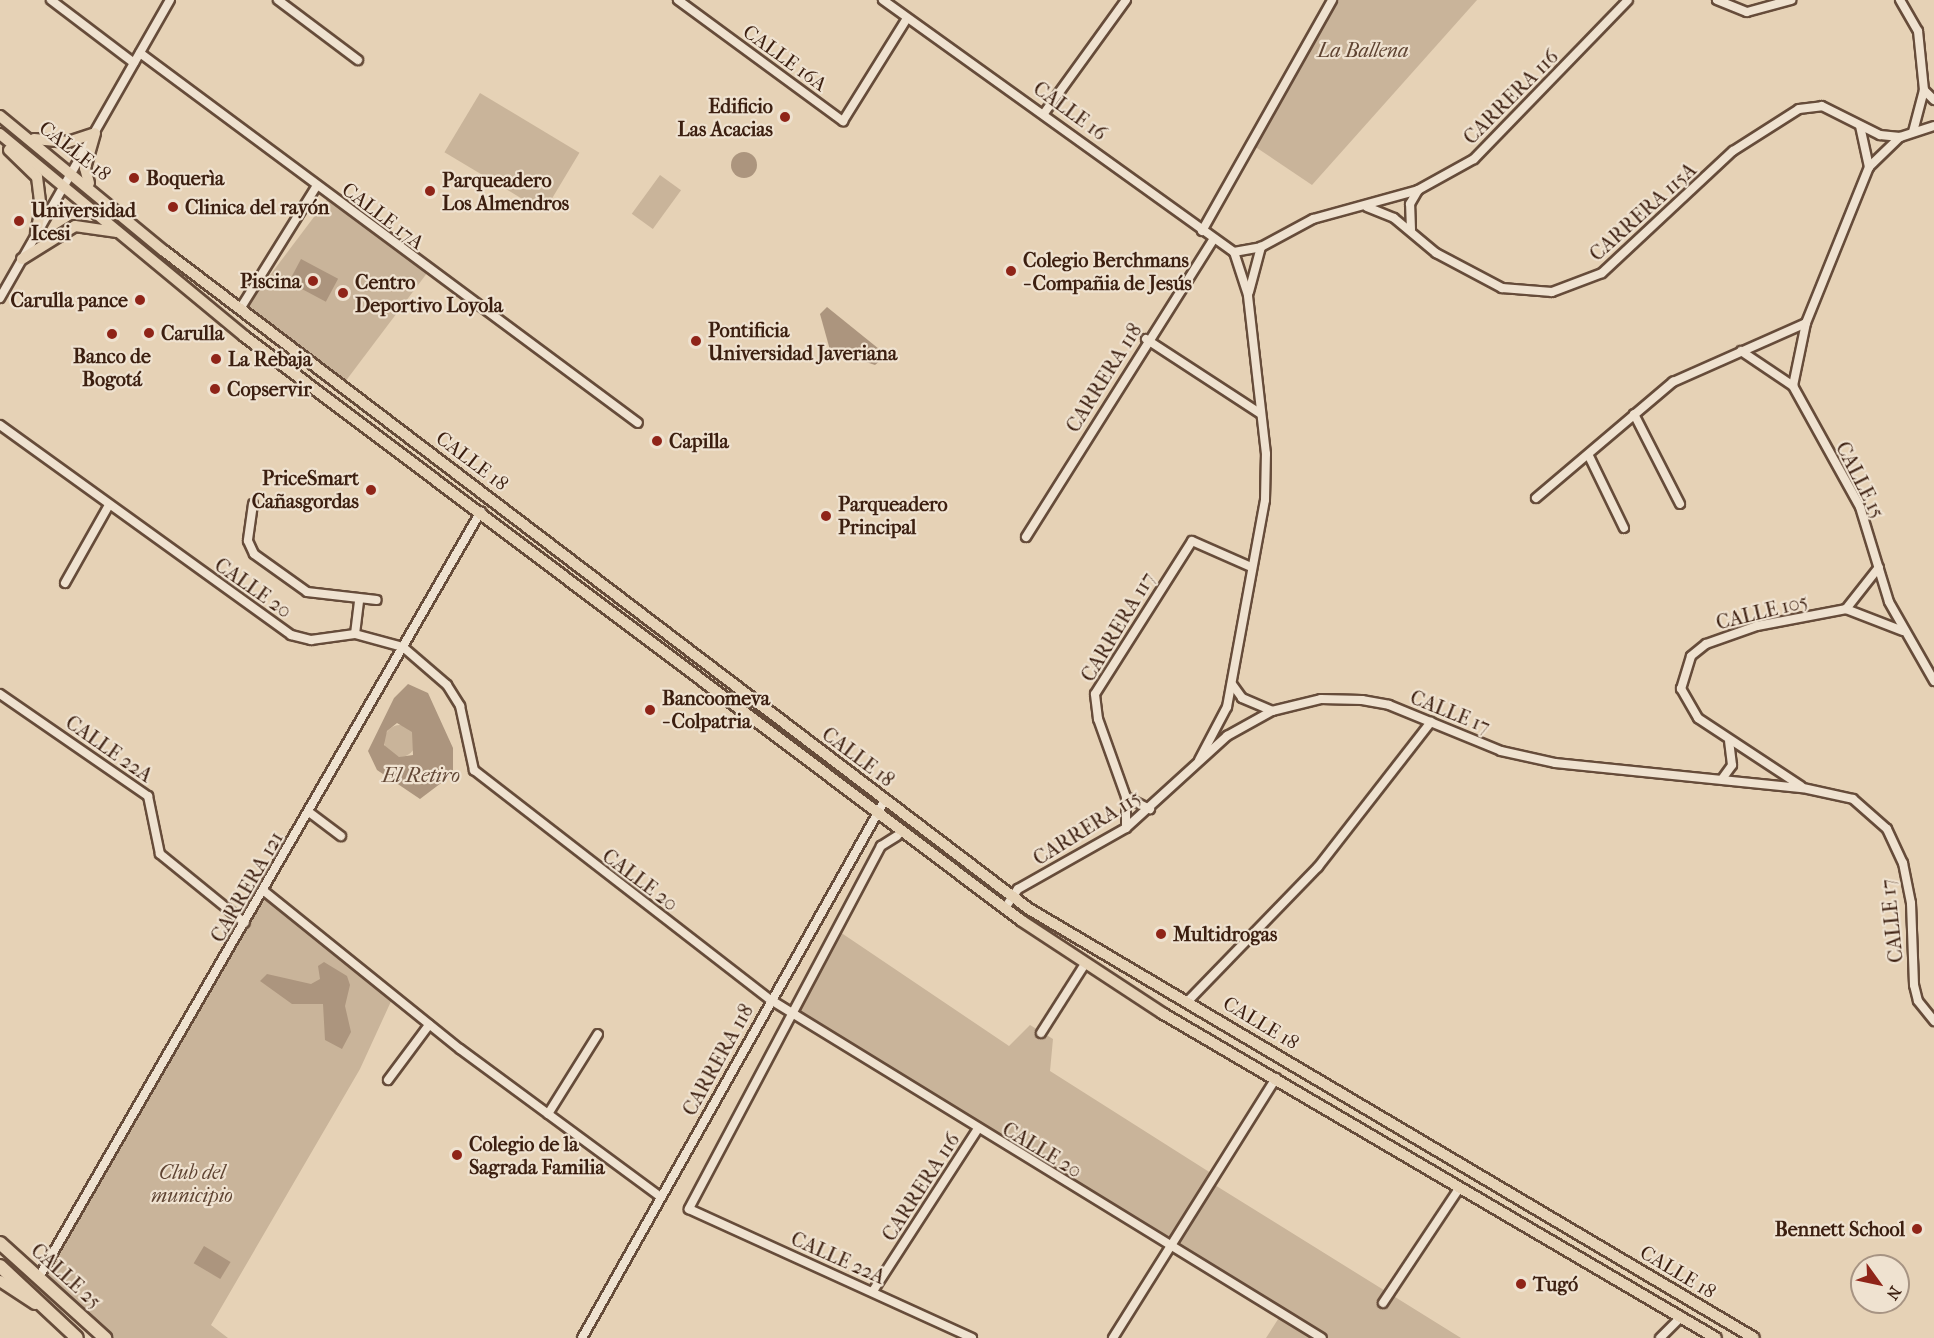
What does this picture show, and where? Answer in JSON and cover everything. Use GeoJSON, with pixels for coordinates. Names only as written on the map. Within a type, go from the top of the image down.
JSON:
{"type":"FeatureCollection","features":[{"type":"Feature","properties":{"kind":"highway","name":"CALLE 25"},"geometry":{"type":"LineString","coordinates":[[0,1243],[105,1338]]}},
{"type":"Feature","properties":{"kind":"highway","name":"CALLE 25"},"geometry":{"type":"LineString","coordinates":[[0,1266],[77,1338]]}},
{"type":"Feature","properties":{"kind":"main road","name":"CALLE 18"},"geometry":{"type":"LineString","coordinates":[[0,116],[89,184],[240,309],[1013,897],[1095,950],[1189,1000],[1754,1338]]}},
{"type":"Feature","properties":{"kind":"main road"},"geometry":{"type":"LineString","coordinates":[[30,138],[58,142],[95,133],[85,168],[89,184]]}},
{"type":"Feature","properties":{"kind":"main road","name":"CALLE 18"},"geometry":{"type":"LineString","coordinates":[[0,134],[244,336],[1005,908],[1085,964],[1716,1338]]}},
{"type":"Feature","properties":{"kind":"main road"},"geometry":{"type":"LineString","coordinates":[[0,142],[37,177],[41,209],[36,233]]}},
{"type":"Feature","properties":{"kind":"main road"},"geometry":{"type":"LineString","coordinates":[[22,259],[75,226],[120,234]]}},
{"type":"Feature","properties":{"kind":"main road","name":"CALLE 25"},"geometry":{"type":"LineString","coordinates":[[0,1281],[52,1314]]}},
{"type":"Feature","properties":{"kind":"street"},"geometry":{"type":"LineString","coordinates":[[51,0],[134,63]]}},
{"type":"Feature","properties":{"kind":"street"},"geometry":{"type":"LineString","coordinates":[[0,298],[170,0]]}},
{"type":"Feature","properties":{"kind":"street"},"geometry":{"type":"LineString","coordinates":[[278,0],[358,60]]}},
{"type":"Feature","properties":{"kind":"street","name":"CALLE 16A"},"geometry":{"type":"LineString","coordinates":[[678,0],[843,121],[907,18]]}},
{"type":"Feature","properties":{"kind":"street","name":"CALLE 16"},"geometry":{"type":"LineString","coordinates":[[883,0],[1046,112],[1202,231],[1234,252]]}},
{"type":"Feature","properties":{"kind":"street"},"geometry":{"type":"LineString","coordinates":[[1046,112],[1126,0]]}},
{"type":"Feature","properties":{"kind":"street"},"geometry":{"type":"LineString","coordinates":[[1202,231],[1332,0]]}},
{"type":"Feature","properties":{"kind":"street","name":"CARRERA 116"},"geometry":{"type":"LineString","coordinates":[[1234,252],[1261,247],[1313,219],[1366,207],[1418,190],[1481,153],[1628,0]]}},
{"type":"Feature","properties":{"kind":"street"},"geometry":{"type":"LineString","coordinates":[[1717,0],[1747,12],[1791,0]]}},
{"type":"Feature","properties":{"kind":"street"},"geometry":{"type":"LineString","coordinates":[[1900,0],[1918,31],[1924,90],[1913,132]]}},
{"type":"Feature","properties":{"kind":"street","name":"CALLE 17A"},"geometry":{"type":"LineString","coordinates":[[140,53],[316,187],[638,423]]}},
{"type":"Feature","properties":{"kind":"street"},"geometry":{"type":"LineString","coordinates":[[1924,90],[1934,100]]}},
{"type":"Feature","properties":{"kind":"street","name":"CARRERA 115A"},"geometry":{"type":"LineString","coordinates":[[1411,230],[1436,253],[1502,288],[1552,292],[1602,273],[1733,151],[1779,118],[1822,106],[1860,126],[1900,137]]}},
{"type":"Feature","properties":{"kind":"street"},"geometry":{"type":"LineString","coordinates":[[1860,126],[1869,167]]}},
{"type":"Feature","properties":{"kind":"street"},"geometry":{"type":"LineString","coordinates":[[1741,351],[1793,386],[1806,323],[1869,167],[1900,137],[1934,126]]}},
{"type":"Feature","properties":{"kind":"street"},"geometry":{"type":"LineString","coordinates":[[240,309],[316,187]]}},
{"type":"Feature","properties":{"kind":"street"},"geometry":{"type":"LineString","coordinates":[[1366,207],[1411,230],[1410,204],[1418,190]]}},
{"type":"Feature","properties":{"kind":"street","name":"CARRERA 118"},"geometry":{"type":"LineString","coordinates":[[1026,537],[1146,339],[1214,239]]}},
{"type":"Feature","properties":{"kind":"street"},"geometry":{"type":"LineString","coordinates":[[1248,295],[1261,247]]}},
{"type":"Feature","properties":{"kind":"street"},"geometry":{"type":"LineString","coordinates":[[1199,760],[1227,707],[1251,567],[1266,500],[1261,414],[1248,295],[1234,252]]}},
{"type":"Feature","properties":{"kind":"street"},"geometry":{"type":"LineString","coordinates":[[1536,498],[1589,456],[1673,382],[1806,323]]}},
{"type":"Feature","properties":{"kind":"street"},"geometry":{"type":"LineString","coordinates":[[1146,339],[1261,414]]}},
{"type":"Feature","properties":{"kind":"street","name":"CALLE 15"},"geometry":{"type":"LineString","coordinates":[[1793,386],[1860,507],[1903,631],[1934,681]]}},
{"type":"Feature","properties":{"kind":"street"},"geometry":{"type":"LineString","coordinates":[[1634,414],[1680,504]]}},
{"type":"Feature","properties":{"kind":"street","name":"CALLE 20"},"geometry":{"type":"LineString","coordinates":[[0,425],[291,635],[311,640],[355,634],[403,647],[447,685],[460,705],[472,738],[474,770],[771,1000],[977,1130],[1322,1338]]}},
{"type":"Feature","properties":{"kind":"street"},"geometry":{"type":"LineString","coordinates":[[1589,456],[1624,528]]}},
{"type":"Feature","properties":{"kind":"street"},"geometry":{"type":"LineString","coordinates":[[253,504],[248,541],[254,554],[307,592],[377,600]]}},
{"type":"Feature","properties":{"kind":"street"},"geometry":{"type":"LineString","coordinates":[[65,583],[109,505]]}},
{"type":"Feature","properties":{"kind":"street","name":"CARRERA 121"},"geometry":{"type":"LineString","coordinates":[[39,1277],[481,512]]}},
{"type":"Feature","properties":{"kind":"street","name":"CARRERA 117"},"geometry":{"type":"LineString","coordinates":[[1126,828],[1126,797],[1095,706],[1101,681],[1192,541],[1251,567]]}},
{"type":"Feature","properties":{"kind":"street"},"geometry":{"type":"LineString","coordinates":[[1879,567],[1846,609],[1903,631]]}},
{"type":"Feature","properties":{"kind":"street"},"geometry":{"type":"LineString","coordinates":[[355,634],[359,599]]}},
{"type":"Feature","properties":{"kind":"street","name":"CALLE 105"},"geometry":{"type":"LineString","coordinates":[[1803,788],[1728,741],[1686,703],[1682,671],[1691,656],[1706,644],[1757,626],[1846,609]]}},
{"type":"Feature","properties":{"kind":"street"},"geometry":{"type":"LineString","coordinates":[[1232,684],[1242,698],[1272,711]]}},
{"type":"Feature","properties":{"kind":"street","name":"CALLE 22A"},"geometry":{"type":"LineString","coordinates":[[1,696],[148,796],[160,854],[245,923]]}},
{"type":"Feature","properties":{"kind":"street","name":"CALLE 17"},"geometry":{"type":"LineString","coordinates":[[1272,711],[1321,699],[1362,700],[1431,722],[1501,751],[1555,763],[1803,788],[1853,799],[1887,829],[1903,863],[1911,903],[1918,1001],[1934,1021]]}},
{"type":"Feature","properties":{"kind":"street","name":"CARRERA 115"},"geometry":{"type":"LineString","coordinates":[[1005,908],[1013,897],[1126,828],[1150,809],[1199,760],[1272,711]]}},
{"type":"Feature","properties":{"kind":"street"},"geometry":{"type":"LineString","coordinates":[[1189,1000],[1318,867],[1431,722]]}},
{"type":"Feature","properties":{"kind":"street"},"geometry":{"type":"LineString","coordinates":[[1722,779],[1732,765],[1728,741]]}},
{"type":"Feature","properties":{"kind":"street"},"geometry":{"type":"LineString","coordinates":[[1126,797],[1150,809]]}},
{"type":"Feature","properties":{"kind":"street","name":"CARRERA 118"},"geometry":{"type":"LineString","coordinates":[[582,1338],[885,800]]}},
{"type":"Feature","properties":{"kind":"street"},"geometry":{"type":"LineString","coordinates":[[309,812],[341,836]]}},
{"type":"Feature","properties":{"kind":"street"},"geometry":{"type":"LineString","coordinates":[[791,1013],[881,846],[897,836]]}},
{"type":"Feature","properties":{"kind":"street"},"geometry":{"type":"LineString","coordinates":[[264,891],[460,1049],[661,1197]]}},
{"type":"Feature","properties":{"kind":"street"},"geometry":{"type":"LineString","coordinates":[[1041,1033],[1085,964]]}},
{"type":"Feature","properties":{"kind":"street","name":"CALLE 22A"},"geometry":{"type":"LineString","coordinates":[[791,1013],[689,1209],[972,1338]]}},
{"type":"Feature","properties":{"kind":"street"},"geometry":{"type":"LineString","coordinates":[[388,1080],[429,1024]]}},
{"type":"Feature","properties":{"kind":"street"},"geometry":{"type":"LineString","coordinates":[[548,1114],[598,1034]]}},
{"type":"Feature","properties":{"kind":"street"},"geometry":{"type":"LineString","coordinates":[[1113,1338],[1276,1077]]}},
{"type":"Feature","properties":{"kind":"street","name":"CARRERA 116"},"geometry":{"type":"LineString","coordinates":[[873,1291],[977,1130]]}},
{"type":"Feature","properties":{"kind":"street"},"geometry":{"type":"LineString","coordinates":[[1383,1303],[1460,1187]]}},
{"type":"Feature","properties":{"kind":"street"},"geometry":{"type":"LineString","coordinates":[[1660,1338],[1681,1317]]}},
{"type":"Feature","properties":{"kind":"green space","name":"La Ballena"},"geometry":{"type":"Polygon","coordinates":[[[1332,0],[1477,0],[1312,185],[1254,146],[1332,0]]]}},
{"type":"Feature","properties":{"kind":"green space"},"geometry":{"type":"Polygon","coordinates":[[[480,93],[579,153],[544,212],[444,152],[480,93]]]}},
{"type":"Feature","properties":{"kind":"green space"},"geometry":{"type":"Polygon","coordinates":[[[660,175],[681,190],[653,229],[632,214],[660,175]]]}},
{"type":"Feature","properties":{"kind":"green space","name":"Centro Deportivo Loyola"},"geometry":{"type":"Polygon","coordinates":[[[329,197],[428,272],[341,387],[242,312],[329,197]]]}},
{"type":"Feature","properties":{"kind":"green space"},"geometry":{"type":"Polygon","coordinates":[[[400,725],[411,730],[416,741],[411,752],[400,757],[389,752],[384,741],[389,730],[400,725]]]}},
{"type":"Feature","properties":{"kind":"green space","name":"Club del municipio"},"geometry":{"type":"Polygon","coordinates":[[[264,891],[393,997],[360,1069],[211,1325],[228,1338],[105,1338],[39,1277],[264,891]]]}},
{"type":"Feature","properties":{"kind":"green space"},"geometry":{"type":"Polygon","coordinates":[[[837,930],[1009,1046],[1030,1025],[1053,1039],[1050,1071],[1214,1175],[1210,1182],[1461,1338],[1266,1338],[1282,1313],[791,1013],[837,930]]]}},
{"type":"Feature","properties":{"kind":"water"},"geometry":{"type":"Polygon","coordinates":[[[744,152],[753,156],[757,165],[753,174],[744,178],[735,174],[731,165],[735,156],[744,152]]]}},
{"type":"Feature","properties":{"kind":"water","name":"Piscina"},"geometry":{"type":"Polygon","coordinates":[[[301,259],[338,279],[326,302],[289,282],[301,259]]]}},
{"type":"Feature","properties":{"kind":"water"},"geometry":{"type":"Polygon","coordinates":[[[827,307],[879,349],[881,360],[875,365],[830,350],[820,314],[827,307]]]}},
{"type":"Feature","properties":{"kind":"water","name":"El Retiro"},"geometry":{"type":"Polygon","coordinates":[[[408,684],[428,693],[453,748],[453,774],[420,799],[377,770],[368,751],[394,698],[408,684]],[[397,723],[387,731],[384,745],[399,757],[413,755],[412,732],[397,723]]]}},
{"type":"Feature","properties":{"kind":"water"},"geometry":{"type":"Polygon","coordinates":[[[324,962],[347,976],[350,985],[345,1006],[351,1032],[342,1049],[325,1040],[323,1004],[292,1004],[260,981],[267,974],[311,984],[320,979],[318,966],[324,962]]]}},
{"type":"Feature","properties":{"kind":"water"},"geometry":{"type":"Polygon","coordinates":[[[204,1246],[231,1262],[220,1279],[194,1263],[204,1246]]]}},
{"type":"Feature","properties":{"kind":"place","name":"Edificio Las Acacias"},"geometry":{"type":"Point","coordinates":[785,117]}},
{"type":"Feature","properties":{"kind":"place","name":"Boquerìa"},"geometry":{"type":"Point","coordinates":[134,178]}},
{"type":"Feature","properties":{"kind":"place","name":"Parqueadero Los Almendros"},"geometry":{"type":"Point","coordinates":[430,191]}},
{"type":"Feature","properties":{"kind":"place","name":"Clinica del rayón"},"geometry":{"type":"Point","coordinates":[173,207]}},
{"type":"Feature","properties":{"kind":"place","name":"Universidad Icesi"},"geometry":{"type":"Point","coordinates":[19,221]}},
{"type":"Feature","properties":{"kind":"place","name":"Colegio Berchmans - Compañia de Jesús"},"geometry":{"type":"Point","coordinates":[1011,271]}},
{"type":"Feature","properties":{"kind":"place","name":"Piscina"},"geometry":{"type":"Point","coordinates":[313,281]}},
{"type":"Feature","properties":{"kind":"place","name":"Centro Deportivo Loyola"},"geometry":{"type":"Point","coordinates":[343,293]}},
{"type":"Feature","properties":{"kind":"place","name":"Carulla pance"},"geometry":{"type":"Point","coordinates":[140,300]}},
{"type":"Feature","properties":{"kind":"place","name":"Carulla"},"geometry":{"type":"Point","coordinates":[149,333]}},
{"type":"Feature","properties":{"kind":"place","name":"Banco de Bogotá"},"geometry":{"type":"Point","coordinates":[112,334]}},
{"type":"Feature","properties":{"kind":"place","name":"Pontificia Universidad Javeriana"},"geometry":{"type":"Point","coordinates":[696,341]}},
{"type":"Feature","properties":{"kind":"place","name":"La Rebaja"},"geometry":{"type":"Point","coordinates":[216,359]}},
{"type":"Feature","properties":{"kind":"place","name":"Copservir"},"geometry":{"type":"Point","coordinates":[215,389]}},
{"type":"Feature","properties":{"kind":"place","name":"Capilla"},"geometry":{"type":"Point","coordinates":[657,441]}},
{"type":"Feature","properties":{"kind":"place","name":"PriceSmart Cañasgordas"},"geometry":{"type":"Point","coordinates":[371,490]}},
{"type":"Feature","properties":{"kind":"place","name":"Parqueadero Principal"},"geometry":{"type":"Point","coordinates":[826,516]}},
{"type":"Feature","properties":{"kind":"place","name":"Bancoomeva - Colpatria"},"geometry":{"type":"Point","coordinates":[650,710]}},
{"type":"Feature","properties":{"kind":"place","name":"Multidrogas"},"geometry":{"type":"Point","coordinates":[1161,934]}},
{"type":"Feature","properties":{"kind":"place","name":"Colegio de la Sagrada Familia"},"geometry":{"type":"Point","coordinates":[457,1155]}},
{"type":"Feature","properties":{"kind":"place","name":"Bennett School"},"geometry":{"type":"Point","coordinates":[1917,1229]}},
{"type":"Feature","properties":{"kind":"place","name":"Tugó"},"geometry":{"type":"Point","coordinates":[1521,1284]}}]}
